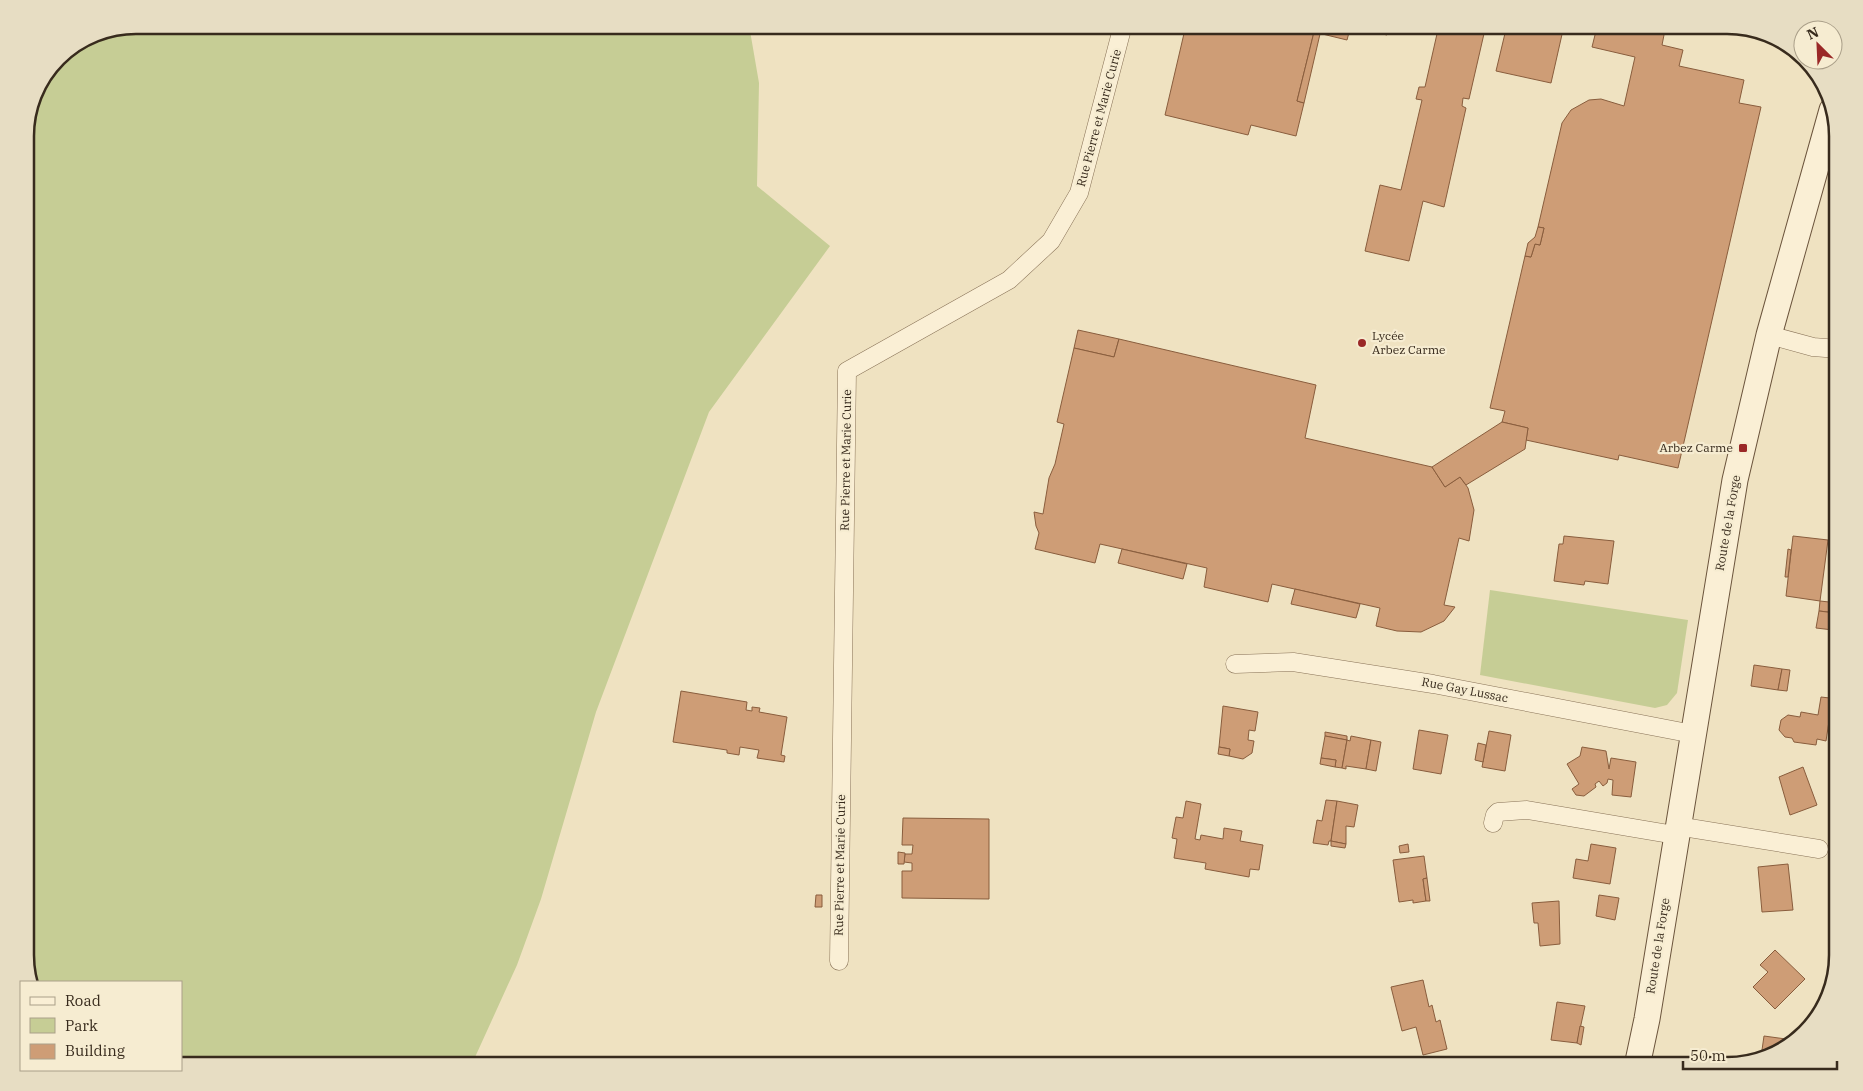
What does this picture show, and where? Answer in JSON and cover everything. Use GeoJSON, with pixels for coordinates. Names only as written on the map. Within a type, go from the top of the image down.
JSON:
{"type":"FeatureCollection","features":[{"type":"Feature","properties":{"kind":"main road","name":"Route de la Forge"},"geometry":{"type":"LineString","coordinates":[[1639,1057],[1729,512],[1769,335],[1828,124]]}},
{"type":"Feature","properties":{"kind":"street","name":"Rue Pierre et Marie Curie"},"geometry":{"type":"LineString","coordinates":[[839,960],[847,372],[1009,280],[1052,241],[1079,193],[1122,34]]}},
{"type":"Feature","properties":{"kind":"street"},"geometry":{"type":"LineString","coordinates":[[1769,335],[1813,347],[1829,348]]}},
{"type":"Feature","properties":{"kind":"street","name":"Rue Gay Lussac"},"geometry":{"type":"LineString","coordinates":[[1235,664],[1302,664],[1433,684],[1693,734]]}},
{"type":"Feature","properties":{"kind":"street"},"geometry":{"type":"LineString","coordinates":[[1493,823],[1498,812],[1527,810],[1819,849]]}},
{"type":"Feature","properties":{"kind":"green space"},"geometry":{"type":"Polygon","coordinates":[[[136,34],[751,34],[759,83],[757,186],[830,246],[709,412],[596,712],[541,899],[517,965],[475,1057],[182,1057],[182,981],[37,981],[34,962],[34,129],[39,103],[51,79],[69,59],[91,44],[110,37],[136,34]]]}},
{"type":"Feature","properties":{"kind":"green space"},"geometry":{"type":"Polygon","coordinates":[[[1490,590],[1688,620],[1677,693],[1667,705],[1655,708],[1480,675],[1490,590]]]}},
{"type":"Feature","properties":{"kind":"building"},"geometry":{"type":"Polygon","coordinates":[[[1184,34],[1314,34],[1297,101],[1304,103],[1296,136],[1251,125],[1248,135],[1165,115],[1184,34]]]}},
{"type":"Feature","properties":{"kind":"building"},"geometry":{"type":"Polygon","coordinates":[[[1314,34],[1320,34],[1304,103],[1297,101],[1314,34]]]}},
{"type":"Feature","properties":{"kind":"building"},"geometry":{"type":"Polygon","coordinates":[[[1322,34],[1349,34],[1347,40],[1322,34]]]}},
{"type":"Feature","properties":{"kind":"building"},"geometry":{"type":"Polygon","coordinates":[[[1437,34],[1484,34],[1469,99],[1463,98],[1462,106],[1466,108],[1444,207],[1423,201],[1409,261],[1365,251],[1380,185],[1401,190],[1422,100],[1416,99],[1419,87],[1425,87],[1437,34]]]}},
{"type":"Feature","properties":{"kind":"building"},"geometry":{"type":"Polygon","coordinates":[[[1505,34],[1562,34],[1551,83],[1496,71],[1505,34]]]}},
{"type":"Feature","properties":{"kind":"building"},"geometry":{"type":"Polygon","coordinates":[[[1595,34],[1664,34],[1662,45],[1683,50],[1679,66],[1744,80],[1739,103],[1761,107],[1678,468],[1619,455],[1618,460],[1526,440],[1528,428],[1502,422],[1505,411],[1490,408],[1525,256],[1531,257],[1535,244],[1540,245],[1544,228],[1538,227],[1562,123],[1571,110],[1589,100],[1601,99],[1624,106],[1635,57],[1592,47],[1595,34]]]}},
{"type":"Feature","properties":{"kind":"building"},"geometry":{"type":"Polygon","coordinates":[[[1538,227],[1544,228],[1540,245],[1535,244],[1531,257],[1525,256],[1528,243],[1535,237],[1538,227]]]}},
{"type":"Feature","properties":{"kind":"building"},"geometry":{"type":"Polygon","coordinates":[[[1078,330],[1119,339],[1114,357],[1074,348],[1078,330]]]}},
{"type":"Feature","properties":{"kind":"building"},"geometry":{"type":"Polygon","coordinates":[[[1119,339],[1316,385],[1305,438],[1432,467],[1445,487],[1460,477],[1468,488],[1474,510],[1469,541],[1459,538],[1444,605],[1455,607],[1444,621],[1421,632],[1397,631],[1376,626],[1380,608],[1272,584],[1268,602],[1204,587],[1207,568],[1100,544],[1095,563],[1035,549],[1039,533],[1034,512],[1043,514],[1049,478],[1055,464],[1064,424],[1057,422],[1074,348],[1114,357],[1119,339]]]}},
{"type":"Feature","properties":{"kind":"building"},"geometry":{"type":"Polygon","coordinates":[[[1502,422],[1528,428],[1525,449],[1466,485],[1460,477],[1445,487],[1432,467],[1502,422]]]}},
{"type":"Feature","properties":{"kind":"building"},"geometry":{"type":"Polygon","coordinates":[[[1564,536],[1614,541],[1608,584],[1585,581],[1584,585],[1554,581],[1559,544],[1563,544],[1564,536]]]}},
{"type":"Feature","properties":{"kind":"building"},"geometry":{"type":"Polygon","coordinates":[[[1793,536],[1828,540],[1820,601],[1786,596],[1793,536]]]}},
{"type":"Feature","properties":{"kind":"building"},"geometry":{"type":"Polygon","coordinates":[[[1122,549],[1187,564],[1183,579],[1118,563],[1122,549]]]}},
{"type":"Feature","properties":{"kind":"building"},"geometry":{"type":"Polygon","coordinates":[[[1788,549],[1791,550],[1788,577],[1785,577],[1788,549]]]}},
{"type":"Feature","properties":{"kind":"building"},"geometry":{"type":"Polygon","coordinates":[[[1295,589],[1360,604],[1356,618],[1291,604],[1295,589]]]}},
{"type":"Feature","properties":{"kind":"building"},"geometry":{"type":"Polygon","coordinates":[[[1820,601],[1829,602],[1829,612],[1819,611],[1820,601]]]}},
{"type":"Feature","properties":{"kind":"building"},"geometry":{"type":"Polygon","coordinates":[[[1819,611],[1829,612],[1829,630],[1816,628],[1819,611]]]}},
{"type":"Feature","properties":{"kind":"building"},"geometry":{"type":"Polygon","coordinates":[[[1754,665],[1782,669],[1778,690],[1751,686],[1754,665]]]}},
{"type":"Feature","properties":{"kind":"building"},"geometry":{"type":"Polygon","coordinates":[[[1782,669],[1790,670],[1787,691],[1778,690],[1782,669]]]}},
{"type":"Feature","properties":{"kind":"building"},"geometry":{"type":"Polygon","coordinates":[[[681,691],[747,702],[746,710],[752,711],[752,707],[760,708],[759,712],[787,717],[781,755],[785,756],[784,762],[757,758],[759,750],[740,747],[739,755],[727,753],[727,750],[673,742],[681,691]]]}},
{"type":"Feature","properties":{"kind":"building"},"geometry":{"type":"Polygon","coordinates":[[[1821,697],[1829,698],[1829,721],[1826,741],[1817,739],[1816,745],[1794,742],[1792,738],[1785,737],[1779,730],[1781,720],[1788,715],[1800,717],[1801,712],[1818,715],[1821,697]]]}},
{"type":"Feature","properties":{"kind":"building"},"geometry":{"type":"Polygon","coordinates":[[[1223,706],[1258,712],[1255,731],[1249,730],[1248,740],[1254,741],[1252,753],[1243,759],[1229,756],[1230,749],[1219,747],[1223,706]]]}},
{"type":"Feature","properties":{"kind":"building"},"geometry":{"type":"Polygon","coordinates":[[[1419,730],[1448,735],[1441,774],[1413,769],[1419,730]]]}},
{"type":"Feature","properties":{"kind":"building"},"geometry":{"type":"Polygon","coordinates":[[[1489,731],[1511,735],[1505,771],[1482,767],[1489,731]]]}},
{"type":"Feature","properties":{"kind":"building"},"geometry":{"type":"Polygon","coordinates":[[[1325,732],[1347,736],[1347,740],[1325,736],[1325,732]]]}},
{"type":"Feature","properties":{"kind":"building"},"geometry":{"type":"Polygon","coordinates":[[[1325,736],[1347,740],[1342,768],[1335,767],[1336,760],[1321,758],[1325,736]]]}},
{"type":"Feature","properties":{"kind":"building"},"geometry":{"type":"Polygon","coordinates":[[[1351,736],[1371,740],[1366,769],[1346,766],[1346,769],[1342,768],[1347,740],[1350,741],[1351,736]]]}},
{"type":"Feature","properties":{"kind":"building"},"geometry":{"type":"Polygon","coordinates":[[[1371,740],[1381,742],[1376,771],[1366,769],[1371,740]]]}},
{"type":"Feature","properties":{"kind":"building"},"geometry":{"type":"Polygon","coordinates":[[[1478,743],[1486,745],[1483,762],[1475,760],[1478,743]]]}},
{"type":"Feature","properties":{"kind":"building"},"geometry":{"type":"Polygon","coordinates":[[[1219,747],[1230,749],[1229,756],[1218,754],[1219,747]]]}},
{"type":"Feature","properties":{"kind":"building"},"geometry":{"type":"Polygon","coordinates":[[[1582,747],[1606,751],[1609,769],[1611,758],[1636,762],[1631,797],[1612,795],[1613,780],[1608,779],[1607,783],[1603,786],[1599,781],[1595,784],[1596,787],[1584,796],[1576,795],[1572,789],[1579,784],[1567,764],[1580,756],[1582,747]]]}},
{"type":"Feature","properties":{"kind":"building"},"geometry":{"type":"Polygon","coordinates":[[[1321,758],[1336,760],[1335,767],[1320,764],[1321,758]]]}},
{"type":"Feature","properties":{"kind":"building"},"geometry":{"type":"Polygon","coordinates":[[[1803,767],[1817,805],[1790,815],[1779,777],[1803,767]]]}},
{"type":"Feature","properties":{"kind":"building"},"geometry":{"type":"Polygon","coordinates":[[[1326,800],[1337,801],[1331,841],[1329,841],[1328,845],[1313,843],[1317,820],[1322,821],[1326,800]]]}},
{"type":"Feature","properties":{"kind":"building"},"geometry":{"type":"Polygon","coordinates":[[[1186,801],[1201,804],[1195,839],[1200,840],[1201,835],[1223,839],[1224,828],[1242,831],[1240,841],[1263,845],[1259,870],[1250,869],[1249,877],[1205,869],[1206,863],[1174,858],[1177,839],[1172,838],[1176,817],[1183,818],[1186,801]]]}},
{"type":"Feature","properties":{"kind":"building"},"geometry":{"type":"Polygon","coordinates":[[[1337,801],[1358,805],[1354,827],[1346,826],[1346,844],[1331,841],[1337,801]]]}},
{"type":"Feature","properties":{"kind":"building"},"geometry":{"type":"Polygon","coordinates":[[[903,818],[989,819],[989,899],[902,898],[902,871],[912,871],[912,863],[904,862],[905,854],[912,854],[913,845],[902,845],[903,818]]]}},
{"type":"Feature","properties":{"kind":"building"},"geometry":{"type":"Polygon","coordinates":[[[1331,841],[1346,844],[1345,848],[1331,846],[1331,841]]]}},
{"type":"Feature","properties":{"kind":"building"},"geometry":{"type":"Polygon","coordinates":[[[1408,844],[1409,852],[1400,853],[1399,846],[1408,844]]]}},
{"type":"Feature","properties":{"kind":"building"},"geometry":{"type":"Polygon","coordinates":[[[1591,844],[1616,848],[1610,884],[1573,878],[1576,859],[1588,861],[1591,844]]]}},
{"type":"Feature","properties":{"kind":"building"},"geometry":{"type":"Polygon","coordinates":[[[898,852],[905,853],[904,864],[898,864],[898,852]]]}},
{"type":"Feature","properties":{"kind":"building"},"geometry":{"type":"Polygon","coordinates":[[[1424,856],[1427,878],[1423,879],[1426,901],[1413,903],[1413,900],[1399,902],[1393,860],[1424,856]]]}},
{"type":"Feature","properties":{"kind":"building"},"geometry":{"type":"Polygon","coordinates":[[[1788,864],[1793,910],[1762,912],[1758,867],[1788,864]]]}},
{"type":"Feature","properties":{"kind":"building"},"geometry":{"type":"Polygon","coordinates":[[[1427,878],[1430,901],[1426,901],[1423,879],[1427,878]]]}},
{"type":"Feature","properties":{"kind":"building"},"geometry":{"type":"Polygon","coordinates":[[[816,895],[822,895],[822,907],[815,907],[816,895]]]}},
{"type":"Feature","properties":{"kind":"building"},"geometry":{"type":"Polygon","coordinates":[[[1599,895],[1619,898],[1615,920],[1596,916],[1599,895]]]}},
{"type":"Feature","properties":{"kind":"building"},"geometry":{"type":"Polygon","coordinates":[[[1559,901],[1560,944],[1540,946],[1538,923],[1534,923],[1532,903],[1559,901]]]}},
{"type":"Feature","properties":{"kind":"building"},"geometry":{"type":"Polygon","coordinates":[[[1775,950],[1805,979],[1775,1009],[1753,987],[1768,972],[1760,965],[1775,950]]]}},
{"type":"Feature","properties":{"kind":"building"},"geometry":{"type":"Polygon","coordinates":[[[1423,980],[1429,1007],[1432,1005],[1436,1022],[1440,1020],[1447,1049],[1423,1055],[1416,1027],[1402,1031],[1391,987],[1423,980]]]}},
{"type":"Feature","properties":{"kind":"building"},"geometry":{"type":"Polygon","coordinates":[[[1557,1002],[1585,1006],[1577,1043],[1551,1040],[1557,1002]]]}},
{"type":"Feature","properties":{"kind":"building"},"geometry":{"type":"Polygon","coordinates":[[[1580,1026],[1584,1027],[1581,1045],[1577,1043],[1580,1026]]]}},
{"type":"Feature","properties":{"kind":"building"},"geometry":{"type":"Polygon","coordinates":[[[1764,1036],[1785,1039],[1778,1044],[1762,1051],[1764,1036]]]}},
{"type":"Feature","properties":{"kind":"place","name":"Lycée Arbez Carme"},"geometry":{"type":"Point","coordinates":[1362,343]}},
{"type":"Feature","properties":{"kind":"place","name":"Arbez Carme"},"geometry":{"type":"Point","coordinates":[1743,448]}}]}
